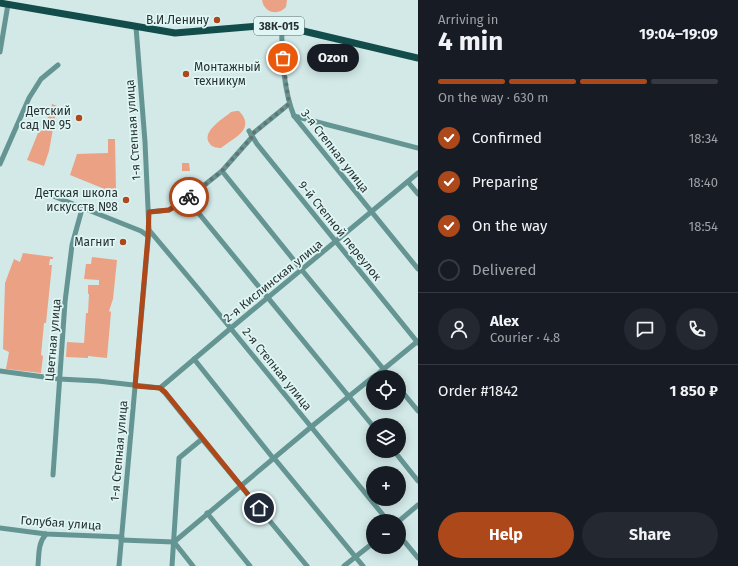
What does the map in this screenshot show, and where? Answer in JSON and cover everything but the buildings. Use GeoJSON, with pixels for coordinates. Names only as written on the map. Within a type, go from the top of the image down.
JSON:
{"type":"FeatureCollection","features":[{"type":"Feature","properties":{"kind":"main road","name":"38К-015"},"geometry":{"type":"LineString","coordinates":[[0,3],[175,33],[258,26],[282,26],[418,58]]}},
{"type":"Feature","properties":{"kind":"street"},"geometry":{"type":"LineString","coordinates":[[0,52],[8,4]]}},
{"type":"Feature","properties":{"kind":"street","name":"3-я Степная улица"},"geometry":{"type":"LineString","coordinates":[[282,26],[282,44],[289,104],[294,116],[418,269]]}},
{"type":"Feature","properties":{"kind":"street","name":"1-я Степная улица"},"geometry":{"type":"LineString","coordinates":[[119,566],[149,212],[136,27]]}},
{"type":"Feature","properties":{"kind":"street"},"geometry":{"type":"LineString","coordinates":[[0,164],[30,98],[41,79],[58,65]]}},
{"type":"Feature","properties":{"kind":"street"},"geometry":{"type":"LineString","coordinates":[[149,212],[169,210],[187,199],[222,171],[251,134],[289,104]]}},
{"type":"Feature","properties":{"kind":"street"},"geometry":{"type":"LineString","coordinates":[[294,116],[418,148]]}},
{"type":"Feature","properties":{"kind":"street","name":"9-й Степной переулок"},"geometry":{"type":"LineString","coordinates":[[251,134],[336,242],[418,342]]}},
{"type":"Feature","properties":{"kind":"street"},"geometry":{"type":"LineString","coordinates":[[222,171],[384,369],[418,342]]}},
{"type":"Feature","properties":{"kind":"street","name":"2-я Кислинская улица"},"geometry":{"type":"LineString","coordinates":[[160,388],[301,269],[418,174]]}},
{"type":"Feature","properties":{"kind":"street"},"geometry":{"type":"LineString","coordinates":[[408,182],[418,194]]}},
{"type":"Feature","properties":{"kind":"street"},"geometry":{"type":"LineString","coordinates":[[38,190],[82,209],[148,233]]}},
{"type":"Feature","properties":{"kind":"street"},"geometry":{"type":"LineString","coordinates":[[187,199],[367,418]]}},
{"type":"Feature","properties":{"kind":"street","name":"Цветная улица"},"geometry":{"type":"LineString","coordinates":[[53,475],[65,302],[72,245],[82,209]]}},
{"type":"Feature","properties":{"kind":"street","name":"2-я Степная улица"},"geometry":{"type":"LineString","coordinates":[[148,233],[230,328],[382,514]]}},
{"type":"Feature","properties":{"kind":"street"},"geometry":{"type":"LineString","coordinates":[[194,359],[363,566]]}},
{"type":"Feature","properties":{"kind":"street"},"geometry":{"type":"LineString","coordinates":[[0,371],[59,379],[104,381],[160,388],[165,392],[240,486],[307,566]]}},
{"type":"Feature","properties":{"kind":"street"},"geometry":{"type":"LineString","coordinates":[[174,542],[207,513],[366,383]]}},
{"type":"Feature","properties":{"kind":"street"},"geometry":{"type":"LineString","coordinates":[[406,396],[418,411]]}},
{"type":"Feature","properties":{"kind":"street"},"geometry":{"type":"LineString","coordinates":[[172,566],[179,458],[202,439]]}},
{"type":"Feature","properties":{"kind":"street"},"geometry":{"type":"LineString","coordinates":[[400,458],[418,481]]}},
{"type":"Feature","properties":{"kind":"street"},"geometry":{"type":"LineString","coordinates":[[406,515],[418,505]]}},
{"type":"Feature","properties":{"kind":"street"},"geometry":{"type":"LineString","coordinates":[[207,513],[250,566]]}},
{"type":"Feature","properties":{"kind":"street","name":"Голубая улица"},"geometry":{"type":"LineString","coordinates":[[0,528],[46,534],[174,542]]}},
{"type":"Feature","properties":{"kind":"street"},"geometry":{"type":"LineString","coordinates":[[38,566],[39,548],[41,541],[46,534]]}},
{"type":"Feature","properties":{"kind":"street"},"geometry":{"type":"LineString","coordinates":[[174,542],[193,566]]}},
{"type":"Feature","properties":{"kind":"street"},"geometry":{"type":"LineString","coordinates":[[406,543],[418,558]]}},
{"type":"Feature","properties":{"kind":"street"},"geometry":{"type":"LineString","coordinates":[[344,566],[366,549]]}},
{"type":"Feature","properties":{"kind":"shaded area"},"geometry":{"type":"Polygon","coordinates":[[[262,0],[287,0],[286,7],[279,12],[272,12],[265,8],[262,0]]]}},
{"type":"Feature","properties":{"kind":"shaded area"},"geometry":{"type":"Polygon","coordinates":[[[52,104],[57,106],[49,151],[44,166],[27,160],[38,133],[44,129],[52,104]]]}},
{"type":"Feature","properties":{"kind":"shaded area"},"geometry":{"type":"Polygon","coordinates":[[[239,111],[244,117],[245,123],[242,132],[221,148],[212,146],[208,139],[210,130],[231,112],[239,111]]]}},
{"type":"Feature","properties":{"kind":"shaded area"},"geometry":{"type":"Polygon","coordinates":[[[108,139],[115,139],[116,190],[107,190],[70,175],[77,154],[108,153],[108,139]]]}},
{"type":"Feature","properties":{"kind":"shaded area"},"geometry":{"type":"Polygon","coordinates":[[[182,163],[189,163],[190,171],[182,171],[182,163]]]}},
{"type":"Feature","properties":{"kind":"shaded area"},"geometry":{"type":"Polygon","coordinates":[[[23,253],[53,257],[53,259],[50,259],[49,265],[52,265],[46,323],[44,323],[41,373],[6,369],[9,352],[3,349],[5,283],[14,259],[20,262],[23,253]]]}},
{"type":"Feature","properties":{"kind":"shaded area"},"geometry":{"type":"Polygon","coordinates":[[[92,257],[117,260],[113,299],[109,311],[111,312],[107,358],[88,356],[88,358],[66,357],[67,342],[84,343],[86,313],[88,313],[88,285],[99,285],[99,280],[84,279],[86,264],[91,264],[92,257]]]}},
{"type":"Feature","properties":{"kind":"way so far"},"geometry":{"type":"LineString","coordinates":[[189,197],[222,171],[252,137],[251,135],[289,104],[283,58]]}},
{"type":"Feature","properties":{"kind":"place","name":"В.И.Ленину"},"geometry":{"type":"Point","coordinates":[217,20]}},
{"type":"Feature","properties":{"kind":"place","name":"Ozon"},"geometry":{"type":"Point","coordinates":[283,58]}},
{"type":"Feature","properties":{"kind":"place","name":"Монтажный техникум"},"geometry":{"type":"Point","coordinates":[186,74]}},
{"type":"Feature","properties":{"kind":"place","name":"Детский сад № 95"},"geometry":{"type":"Point","coordinates":[79,118]}},
{"type":"Feature","properties":{"kind":"place","name":"Детская школа искусств №8"},"geometry":{"type":"Point","coordinates":[126,200]}},
{"type":"Feature","properties":{"kind":"place","name":"Магнит"},"geometry":{"type":"Point","coordinates":[123,242]}},
{"type":"Feature","properties":{"kind":"route"},"geometry":{"type":"LineString","coordinates":[[189,197],[169,210],[149,212],[149,230],[135,386],[160,388],[165,392],[259,508]]}}]}
